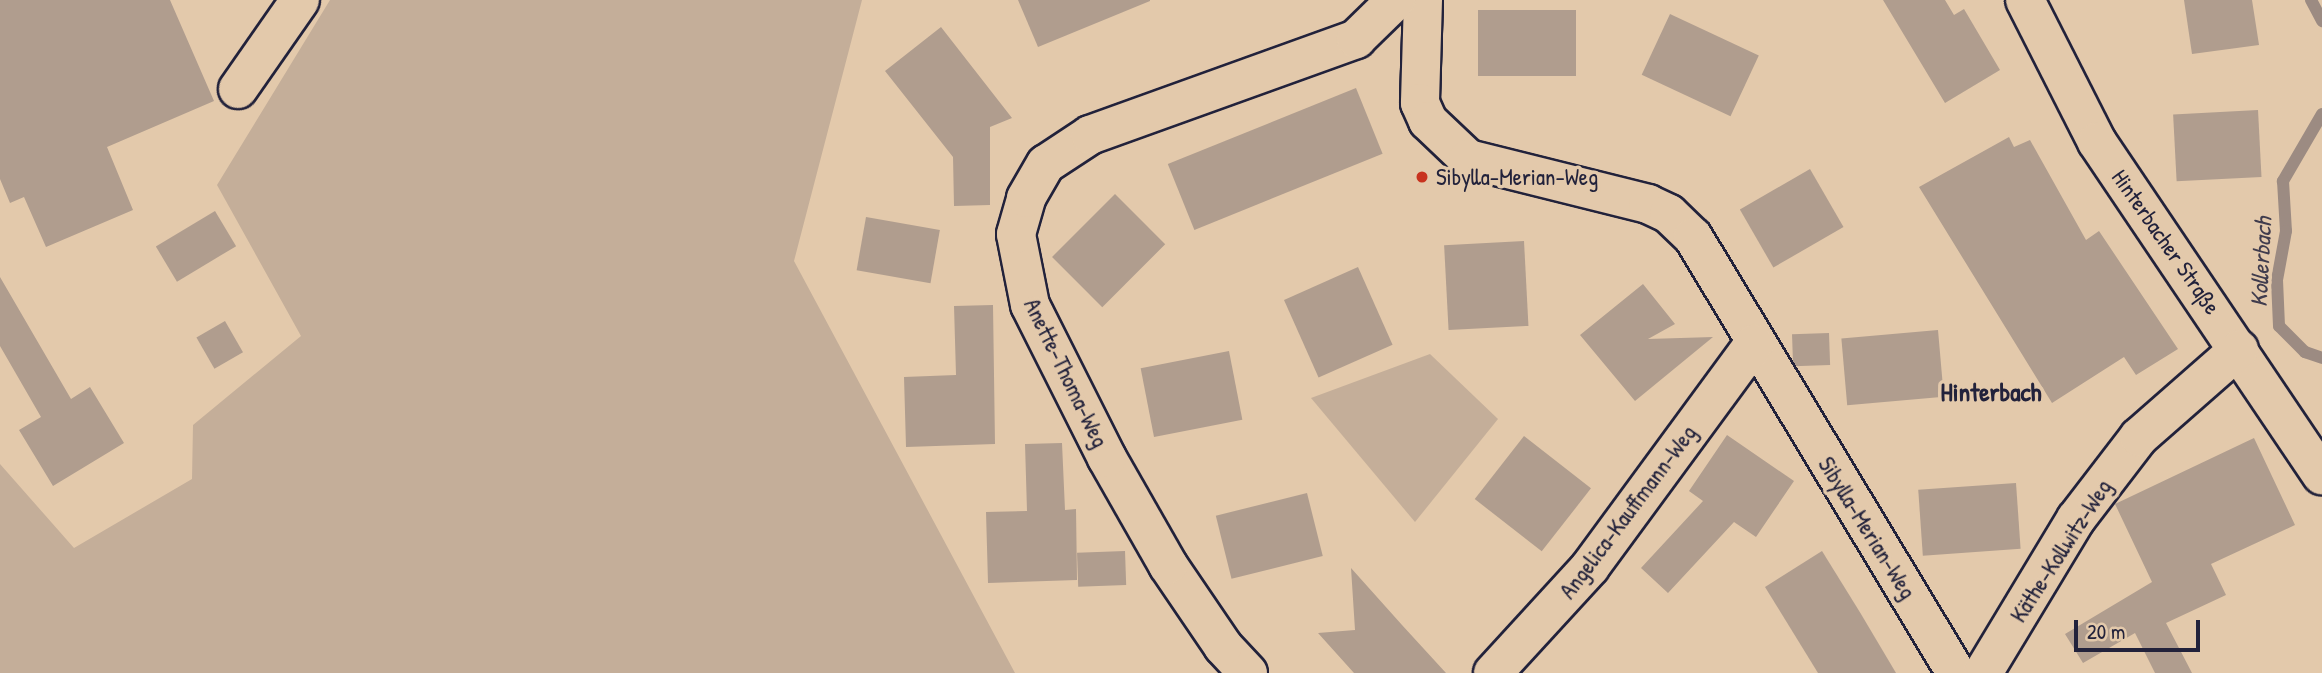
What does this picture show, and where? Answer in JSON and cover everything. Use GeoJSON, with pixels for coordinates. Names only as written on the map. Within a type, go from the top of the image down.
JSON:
{"type":"FeatureCollection","features":[{"type":"Feature","properties":{"kind":"street"},"geometry":{"type":"LineString","coordinates":[[237,89],[300,0]]}},
{"type":"Feature","properties":{"kind":"street","name":"Anette-Thoma-Weg"},"geometry":{"type":"LineString","coordinates":[[1248,673],[1223,646],[1168,565],[1107,458],[1030,305],[1016,234],[1026,198],[1046,164],[1090,135],[1356,39],[1396,0]]}},
{"type":"Feature","properties":{"kind":"street","name":"Sibylla-Merian-Weg"},"geometry":{"type":"LineString","coordinates":[[1423,0],[1420,103],[1428,121],[1468,159],[1648,204],[1669,215],[1693,237],[1754,344],[1956,673]]}},
{"type":"Feature","properties":{"kind":"street","name":"Hinterbacher Straße"},"geometry":{"type":"LineString","coordinates":[[2025,0],[2097,142],[2322,475]]}},
{"type":"Feature","properties":{"kind":"street"},"geometry":{"type":"LineString","coordinates":[[1356,39],[1386,47],[1419,71]]}},
{"type":"Feature","properties":{"kind":"street","name":"Angelica-Kauffmann-Weg"},"geometry":{"type":"LineString","coordinates":[[1493,673],[1590,568],[1754,344]]}},
{"type":"Feature","properties":{"kind":"street","name":"Käthe-Kollwitz-Weg"},"geometry":{"type":"LineString","coordinates":[[1983,673],[2076,519],[2139,438],[2239,349]]}},
{"type":"Feature","properties":{"kind":"shaded area"},"geometry":{"type":"Polygon","coordinates":[[[330,0],[862,0],[794,261],[1015,673],[0,673],[0,464],[74,548],[192,479],[193,425],[301,336],[217,185],[330,0]]]}},
{"type":"Feature","properties":{"kind":"shaded area"},"geometry":{"type":"Polygon","coordinates":[[[1430,354],[1498,419],[1415,522],[1311,398],[1430,354]]]}},
{"type":"Feature","properties":{"kind":"building"},"geometry":{"type":"Polygon","coordinates":[[[0,0],[170,0],[214,101],[107,147],[133,210],[46,247],[24,197],[10,203],[0,179],[0,0]]]}},
{"type":"Feature","properties":{"kind":"building"},"geometry":{"type":"Polygon","coordinates":[[[1018,0],[1150,0],[1150,1],[1038,47],[1018,0]]]}},
{"type":"Feature","properties":{"kind":"building"},"geometry":{"type":"Polygon","coordinates":[[[1883,0],[1945,0],[1954,15],[1964,9],[2000,70],[1945,103],[1883,0]]]}},
{"type":"Feature","properties":{"kind":"building"},"geometry":{"type":"Polygon","coordinates":[[[2184,0],[2252,0],[2259,45],[2192,54],[2184,0]]]}},
{"type":"Feature","properties":{"kind":"building"},"geometry":{"type":"Polygon","coordinates":[[[1478,10],[1576,10],[1576,76],[1478,76],[1478,10]]]}},
{"type":"Feature","properties":{"kind":"building"},"geometry":{"type":"Polygon","coordinates":[[[1670,14],[1759,55],[1731,116],[1642,75],[1670,14]]]}},
{"type":"Feature","properties":{"kind":"building"},"geometry":{"type":"Polygon","coordinates":[[[941,27],[1012,118],[990,127],[990,205],[954,206],[953,157],[885,71],[941,27]]]}},
{"type":"Feature","properties":{"kind":"building"},"geometry":{"type":"Polygon","coordinates":[[[1356,88],[1383,154],[1194,230],[1168,164],[1356,88]]]}},
{"type":"Feature","properties":{"kind":"building"},"geometry":{"type":"Polygon","coordinates":[[[2258,110],[2262,177],[2177,181],[2173,114],[2258,110]]]}},
{"type":"Feature","properties":{"kind":"building"},"geometry":{"type":"Polygon","coordinates":[[[2009,137],[2014,147],[2030,140],[2086,240],[2099,231],[2178,349],[2136,375],[2124,357],[2052,403],[1919,187],[2009,137]]]}},
{"type":"Feature","properties":{"kind":"building"},"geometry":{"type":"Polygon","coordinates":[[[1810,169],[1844,227],[1773,268],[1740,210],[1810,169]]]}},
{"type":"Feature","properties":{"kind":"building"},"geometry":{"type":"Polygon","coordinates":[[[1115,194],[1165,244],[1102,307],[1052,257],[1115,194]]]}},
{"type":"Feature","properties":{"kind":"building"},"geometry":{"type":"Polygon","coordinates":[[[215,211],[236,246],[177,282],[156,247],[215,211]]]}},
{"type":"Feature","properties":{"kind":"building"},"geometry":{"type":"Polygon","coordinates":[[[866,217],[940,230],[930,283],[857,270],[866,217]]]}},
{"type":"Feature","properties":{"kind":"building"},"geometry":{"type":"Polygon","coordinates":[[[1524,241],[1528,326],[1449,330],[1444,245],[1524,241]]]}},
{"type":"Feature","properties":{"kind":"building"},"geometry":{"type":"Polygon","coordinates":[[[1358,267],[1393,345],[1319,378],[1284,300],[1358,267]]]}},
{"type":"Feature","properties":{"kind":"building"},"geometry":{"type":"Polygon","coordinates":[[[0,277],[71,399],[90,387],[124,443],[53,486],[19,430],[41,417],[0,346],[0,277]]]}},
{"type":"Feature","properties":{"kind":"building"},"geometry":{"type":"Polygon","coordinates":[[[1643,284],[1675,324],[1648,339],[1713,337],[1635,401],[1580,335],[1643,284]]]}},
{"type":"Feature","properties":{"kind":"building"},"geometry":{"type":"Polygon","coordinates":[[[993,305],[995,444],[906,447],[904,377],[956,375],[954,306],[993,305]]]}},
{"type":"Feature","properties":{"kind":"building"},"geometry":{"type":"Polygon","coordinates":[[[225,321],[243,352],[214,369],[196,338],[225,321]]]}},
{"type":"Feature","properties":{"kind":"building"},"geometry":{"type":"Polygon","coordinates":[[[1938,330],[1944,397],[1847,405],[1841,338],[1938,330]]]}},
{"type":"Feature","properties":{"kind":"building"},"geometry":{"type":"Polygon","coordinates":[[[1829,333],[1830,365],[1793,366],[1792,334],[1829,333]]]}},
{"type":"Feature","properties":{"kind":"building"},"geometry":{"type":"Polygon","coordinates":[[[1229,351],[1242,420],[1154,437],[1141,368],[1229,351]]]}},
{"type":"Feature","properties":{"kind":"building"},"geometry":{"type":"Polygon","coordinates":[[[1727,435],[1794,481],[1756,537],[1734,522],[1668,593],[1641,568],[1703,501],[1689,491],[1727,435]]]}},
{"type":"Feature","properties":{"kind":"building"},"geometry":{"type":"Polygon","coordinates":[[[1524,436],[1591,488],[1542,551],[1475,499],[1524,436]]]}},
{"type":"Feature","properties":{"kind":"building"},"geometry":{"type":"Polygon","coordinates":[[[2254,438],[2295,525],[2211,564],[2226,595],[2166,623],[2192,673],[2155,673],[2135,633],[2083,663],[2065,634],[2152,582],[2115,504],[2254,438]]]}},
{"type":"Feature","properties":{"kind":"building"},"geometry":{"type":"Polygon","coordinates":[[[1062,443],[1065,510],[1076,509],[1077,580],[988,583],[986,512],[1027,511],[1025,444],[1062,443]]]}},
{"type":"Feature","properties":{"kind":"building"},"geometry":{"type":"Polygon","coordinates":[[[2016,483],[2021,549],[1923,556],[1918,490],[2016,483]]]}},
{"type":"Feature","properties":{"kind":"building"},"geometry":{"type":"Polygon","coordinates":[[[1307,493],[1323,556],[1232,579],[1216,516],[1307,493]]]}},
{"type":"Feature","properties":{"kind":"building"},"geometry":{"type":"Polygon","coordinates":[[[1125,551],[1126,585],[1078,587],[1077,553],[1125,551]]]}},
{"type":"Feature","properties":{"kind":"building"},"geometry":{"type":"Polygon","coordinates":[[[1822,551],[1896,673],[1818,673],[1765,587],[1822,551]]]}},
{"type":"Feature","properties":{"kind":"building"},"geometry":{"type":"Polygon","coordinates":[[[1351,568],[1446,673],[1354,673],[1318,633],[1355,630],[1351,568]]]}},
{"type":"Feature","properties":{"kind":"waterway","name":"Kollerbach"},"geometry":{"type":"LineString","coordinates":[[2311,0],[2322,21]]}},
{"type":"Feature","properties":{"kind":"waterway","name":"Kollerbach"},"geometry":{"type":"LineString","coordinates":[[2322,114],[2283,181],[2286,231],[2277,280],[2279,326],[2305,352],[2322,358]]}},
{"type":"Feature","properties":{"kind":"place","name":"Sibylla-Merian-Weg"},"geometry":{"type":"Point","coordinates":[1422,177]}},
{"type":"Feature","properties":{"kind":"district","name":"Hinterbach"},"geometry":{"type":"Point","coordinates":[1991,392]}}]}
